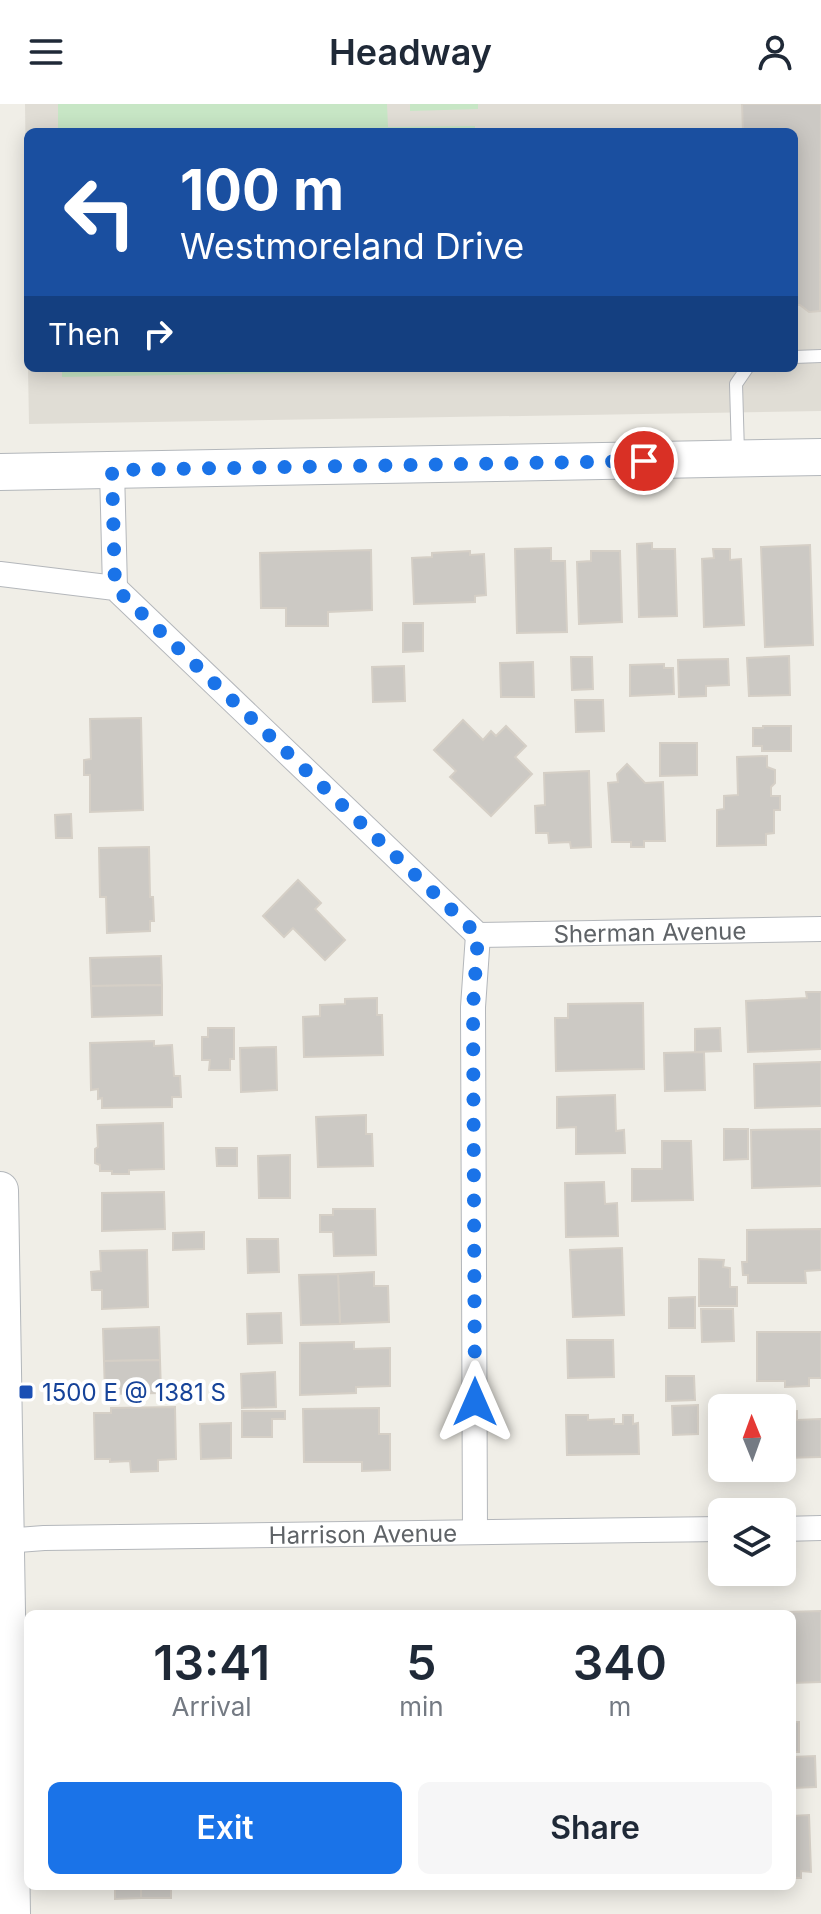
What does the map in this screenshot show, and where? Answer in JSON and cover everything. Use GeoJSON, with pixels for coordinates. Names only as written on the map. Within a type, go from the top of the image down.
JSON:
{"type":"FeatureCollection","features":[{"type":"Feature","properties":{"kind":"street"},"geometry":{"type":"LineString","coordinates":[[0,472],[821,457]]}},
{"type":"Feature","properties":{"kind":"street"},"geometry":{"type":"LineString","coordinates":[[112,470],[115,588]]}},
{"type":"Feature","properties":{"kind":"street"},"geometry":{"type":"LineString","coordinates":[[0,574],[115,588],[478,935],[473,1007],[475,1532]]}},
{"type":"Feature","properties":{"kind":"street","name":"Sherman Avenue"},"geometry":{"type":"LineString","coordinates":[[478,935],[821,929]]}},
{"type":"Feature","properties":{"kind":"street"},"geometry":{"type":"LineString","coordinates":[[0,1190],[5,1837],[12,1914]]}},
{"type":"Feature","properties":{"kind":"street"},"geometry":{"type":"LineString","coordinates":[[796,1529],[821,1528]]}},
{"type":"Feature","properties":{"kind":"street","name":"Harrison Avenue"},"geometry":{"type":"LineString","coordinates":[[5,1541],[708,1529]]}},
{"type":"Feature","properties":{"kind":"lane"},"geometry":{"type":"LineString","coordinates":[[798,357],[821,356]]}},
{"type":"Feature","properties":{"kind":"lane"},"geometry":{"type":"LineString","coordinates":[[738,459],[736,384],[744,372]]}},
{"type":"Feature","properties":{"kind":"shaded area"},"geometry":{"type":"Polygon","coordinates":[[[25,104],[821,104],[821,411],[29,424],[28,372],[798,372],[798,128],[25,128],[25,104]]]}},
{"type":"Feature","properties":{"kind":"green space"},"geometry":{"type":"Polygon","coordinates":[[[58,104],[387,104],[388,127],[475,126],[475,128],[58,128],[58,104]]]}},
{"type":"Feature","properties":{"kind":"green space"},"geometry":{"type":"Polygon","coordinates":[[[410,104],[478,104],[478,109],[410,111],[410,104]]]}},
{"type":"Feature","properties":{"kind":"green space"},"geometry":{"type":"Polygon","coordinates":[[[62,372],[336,372],[62,377],[62,372]]]}},
{"type":"Feature","properties":{"kind":"building"},"geometry":{"type":"Polygon","coordinates":[[[742,104],[821,104],[820,311],[809,312],[798,305],[798,128],[743,128],[742,104]]]}},
{"type":"Feature","properties":{"kind":"building"},"geometry":{"type":"Polygon","coordinates":[[[652,543],[652,549],[675,549],[677,616],[639,617],[637,544],[652,543]]]}},
{"type":"Feature","properties":{"kind":"building"},"geometry":{"type":"Polygon","coordinates":[[[810,545],[813,645],[765,647],[761,547],[810,545]]]}},
{"type":"Feature","properties":{"kind":"building"},"geometry":{"type":"Polygon","coordinates":[[[551,548],[551,561],[565,561],[567,632],[517,633],[515,549],[551,548]]]}},
{"type":"Feature","properties":{"kind":"building"},"geometry":{"type":"Polygon","coordinates":[[[713,549],[730,549],[730,560],[741,559],[744,625],[704,627],[702,559],[714,558],[713,549]]]}},
{"type":"Feature","properties":{"kind":"building"},"geometry":{"type":"Polygon","coordinates":[[[371,550],[372,610],[328,612],[328,626],[286,626],[286,608],[261,608],[260,553],[371,550]]]}},
{"type":"Feature","properties":{"kind":"building"},"geometry":{"type":"Polygon","coordinates":[[[470,551],[470,555],[484,554],[486,595],[475,596],[475,602],[414,604],[412,558],[432,557],[432,553],[470,551]]]}},
{"type":"Feature","properties":{"kind":"building"},"geometry":{"type":"Polygon","coordinates":[[[591,551],[620,551],[622,622],[579,624],[577,562],[591,561],[591,551]]]}},
{"type":"Feature","properties":{"kind":"building"},"geometry":{"type":"Polygon","coordinates":[[[403,623],[423,623],[423,651],[403,652],[403,623]]]}},
{"type":"Feature","properties":{"kind":"building"},"geometry":{"type":"Polygon","coordinates":[[[789,656],[790,695],[749,696],[747,658],[789,656]]]}},
{"type":"Feature","properties":{"kind":"building"},"geometry":{"type":"Polygon","coordinates":[[[571,657],[592,657],[593,689],[572,690],[571,657]]]}},
{"type":"Feature","properties":{"kind":"building"},"geometry":{"type":"Polygon","coordinates":[[[728,659],[729,685],[706,686],[706,696],[679,697],[678,660],[728,659]]]}},
{"type":"Feature","properties":{"kind":"building"},"geometry":{"type":"Polygon","coordinates":[[[533,662],[534,697],[501,697],[500,663],[533,662]]]}},
{"type":"Feature","properties":{"kind":"building"},"geometry":{"type":"Polygon","coordinates":[[[664,664],[664,668],[673,668],[674,694],[630,696],[630,665],[664,664]]]}},
{"type":"Feature","properties":{"kind":"building"},"geometry":{"type":"Polygon","coordinates":[[[404,666],[405,701],[373,702],[372,667],[404,666]]]}},
{"type":"Feature","properties":{"kind":"building"},"geometry":{"type":"Polygon","coordinates":[[[575,700],[603,700],[604,731],[576,732],[575,700]]]}},
{"type":"Feature","properties":{"kind":"building"},"geometry":{"type":"Polygon","coordinates":[[[141,718],[143,810],[90,812],[90,775],[84,775],[84,760],[91,759],[90,719],[141,718]]]}},
{"type":"Feature","properties":{"kind":"building"},"geometry":{"type":"Polygon","coordinates":[[[463,720],[483,740],[491,731],[496,736],[506,726],[526,746],[515,757],[532,774],[491,816],[450,777],[456,771],[434,750],[463,720]]]}},
{"type":"Feature","properties":{"kind":"building"},"geometry":{"type":"Polygon","coordinates":[[[791,726],[791,751],[762,751],[762,746],[753,746],[753,728],[791,726]]]}},
{"type":"Feature","properties":{"kind":"building"},"geometry":{"type":"Polygon","coordinates":[[[660,743],[697,743],[697,775],[660,776],[660,743]]]}},
{"type":"Feature","properties":{"kind":"building"},"geometry":{"type":"Polygon","coordinates":[[[767,756],[767,767],[775,770],[771,796],[780,796],[780,810],[774,810],[774,833],[766,834],[766,845],[717,846],[717,810],[724,809],[724,796],[738,795],[737,757],[767,756]]]}},
{"type":"Feature","properties":{"kind":"building"},"geometry":{"type":"Polygon","coordinates":[[[627,764],[645,783],[663,782],[665,841],[644,841],[644,847],[631,847],[631,842],[612,842],[608,783],[618,782],[617,774],[627,764]]]}},
{"type":"Feature","properties":{"kind":"building"},"geometry":{"type":"Polygon","coordinates":[[[589,771],[591,847],[571,848],[570,842],[549,843],[548,833],[536,833],[535,806],[545,805],[544,773],[589,771]]]}},
{"type":"Feature","properties":{"kind":"building"},"geometry":{"type":"Polygon","coordinates":[[[71,814],[72,838],[56,838],[55,815],[71,814]]]}},
{"type":"Feature","properties":{"kind":"building"},"geometry":{"type":"Polygon","coordinates":[[[149,847],[154,921],[150,921],[150,931],[107,933],[106,897],[100,897],[99,848],[149,847]]]}},
{"type":"Feature","properties":{"kind":"building"},"geometry":{"type":"Polygon","coordinates":[[[298,880],[321,903],[315,909],[345,940],[325,960],[293,928],[284,937],[263,916],[298,880]]]}},
{"type":"Feature","properties":{"kind":"building"},"geometry":{"type":"Polygon","coordinates":[[[161,956],[162,985],[91,986],[90,958],[161,956]]]}},
{"type":"Feature","properties":{"kind":"building"},"geometry":{"type":"Polygon","coordinates":[[[162,985],[162,1015],[92,1017],[91,986],[162,985]]]}},
{"type":"Feature","properties":{"kind":"building"},"geometry":{"type":"Polygon","coordinates":[[[806,992],[821,992],[821,1049],[748,1052],[746,1001],[807,998],[806,992]]]}},
{"type":"Feature","properties":{"kind":"building"},"geometry":{"type":"Polygon","coordinates":[[[377,998],[377,1015],[382,1015],[383,1055],[304,1057],[303,1017],[320,1016],[320,1005],[345,1004],[345,999],[377,998]]]}},
{"type":"Feature","properties":{"kind":"building"},"geometry":{"type":"Polygon","coordinates":[[[643,1003],[644,1069],[556,1071],[555,1018],[568,1018],[568,1004],[643,1003]]]}},
{"type":"Feature","properties":{"kind":"building"},"geometry":{"type":"Polygon","coordinates":[[[208,1028],[234,1028],[234,1059],[230,1059],[230,1070],[209,1070],[210,1060],[202,1060],[202,1037],[208,1037],[208,1028]]]}},
{"type":"Feature","properties":{"kind":"building"},"geometry":{"type":"Polygon","coordinates":[[[720,1028],[721,1051],[695,1052],[695,1029],[720,1028]]]}},
{"type":"Feature","properties":{"kind":"building"},"geometry":{"type":"Polygon","coordinates":[[[154,1041],[154,1046],[172,1045],[174,1076],[180,1076],[181,1097],[172,1097],[172,1107],[102,1108],[98,1089],[91,1090],[90,1043],[154,1041]]]}},
{"type":"Feature","properties":{"kind":"building"},"geometry":{"type":"Polygon","coordinates":[[[276,1047],[277,1090],[241,1092],[240,1048],[276,1047]]]}},
{"type":"Feature","properties":{"kind":"building"},"geometry":{"type":"Polygon","coordinates":[[[704,1052],[705,1090],[665,1091],[664,1053],[704,1052]]]}},
{"type":"Feature","properties":{"kind":"building"},"geometry":{"type":"Polygon","coordinates":[[[821,1062],[821,1106],[755,1108],[754,1064],[821,1062]]]}},
{"type":"Feature","properties":{"kind":"building"},"geometry":{"type":"Polygon","coordinates":[[[615,1095],[616,1131],[624,1130],[625,1153],[576,1154],[576,1127],[557,1128],[557,1097],[615,1095]]]}},
{"type":"Feature","properties":{"kind":"building"},"geometry":{"type":"Polygon","coordinates":[[[366,1115],[366,1134],[372,1134],[373,1166],[318,1167],[316,1117],[366,1115]]]}},
{"type":"Feature","properties":{"kind":"building"},"geometry":{"type":"Polygon","coordinates":[[[163,1123],[164,1169],[129,1170],[129,1174],[100,1171],[100,1165],[95,1163],[97,1125],[163,1123]]]}},
{"type":"Feature","properties":{"kind":"building"},"geometry":{"type":"Polygon","coordinates":[[[724,1129],[748,1129],[748,1159],[724,1160],[724,1129]]]}},
{"type":"Feature","properties":{"kind":"building"},"geometry":{"type":"Polygon","coordinates":[[[821,1129],[821,1186],[752,1188],[751,1130],[821,1129]]]}},
{"type":"Feature","properties":{"kind":"building"},"geometry":{"type":"Polygon","coordinates":[[[662,1141],[691,1141],[693,1200],[632,1201],[632,1169],[662,1169],[662,1141]]]}},
{"type":"Feature","properties":{"kind":"building"},"geometry":{"type":"Polygon","coordinates":[[[216,1148],[237,1148],[237,1166],[217,1166],[216,1148]]]}},
{"type":"Feature","properties":{"kind":"building"},"geometry":{"type":"Polygon","coordinates":[[[290,1155],[290,1198],[259,1198],[258,1156],[290,1155]]]}},
{"type":"Feature","properties":{"kind":"building"},"geometry":{"type":"Polygon","coordinates":[[[604,1182],[605,1204],[617,1203],[618,1236],[566,1237],[565,1183],[604,1182]]]}},
{"type":"Feature","properties":{"kind":"building"},"geometry":{"type":"Polygon","coordinates":[[[164,1192],[165,1229],[102,1231],[102,1193],[164,1192]]]}},
{"type":"Feature","properties":{"kind":"building"},"geometry":{"type":"Polygon","coordinates":[[[333,1209],[375,1209],[376,1255],[334,1256],[333,1232],[320,1232],[320,1215],[333,1215],[333,1209]]]}},
{"type":"Feature","properties":{"kind":"building"},"geometry":{"type":"Polygon","coordinates":[[[821,1229],[821,1270],[805,1271],[806,1283],[748,1283],[748,1275],[743,1275],[742,1262],[747,1262],[747,1230],[821,1229]]]}},
{"type":"Feature","properties":{"kind":"building"},"geometry":{"type":"Polygon","coordinates":[[[204,1232],[204,1249],[173,1250],[173,1233],[204,1232]]]}},
{"type":"Feature","properties":{"kind":"building"},"geometry":{"type":"Polygon","coordinates":[[[247,1239],[278,1239],[279,1272],[248,1273],[247,1239]]]}},
{"type":"Feature","properties":{"kind":"building"},"geometry":{"type":"Polygon","coordinates":[[[622,1248],[624,1315],[573,1317],[570,1250],[622,1248]]]}},
{"type":"Feature","properties":{"kind":"building"},"geometry":{"type":"Polygon","coordinates":[[[147,1250],[148,1307],[102,1309],[102,1290],[92,1290],[91,1272],[101,1271],[100,1251],[147,1250]]]}},
{"type":"Feature","properties":{"kind":"building"},"geometry":{"type":"Polygon","coordinates":[[[699,1259],[724,1260],[723,1267],[730,1268],[730,1287],[737,1287],[737,1306],[699,1306],[699,1259]]]}},
{"type":"Feature","properties":{"kind":"building"},"geometry":{"type":"Polygon","coordinates":[[[374,1272],[374,1286],[388,1286],[389,1322],[340,1324],[338,1274],[374,1272]]]}},
{"type":"Feature","properties":{"kind":"building"},"geometry":{"type":"Polygon","coordinates":[[[338,1274],[340,1324],[301,1325],[299,1275],[338,1274]]]}},
{"type":"Feature","properties":{"kind":"building"},"geometry":{"type":"Polygon","coordinates":[[[695,1297],[695,1328],[669,1328],[669,1298],[695,1297]]]}},
{"type":"Feature","properties":{"kind":"building"},"geometry":{"type":"Polygon","coordinates":[[[701,1309],[733,1309],[734,1341],[702,1342],[701,1309]]]}},
{"type":"Feature","properties":{"kind":"building"},"geometry":{"type":"Polygon","coordinates":[[[281,1313],[282,1343],[248,1344],[247,1314],[281,1313]]]}},
{"type":"Feature","properties":{"kind":"building"},"geometry":{"type":"Polygon","coordinates":[[[159,1327],[160,1360],[104,1361],[103,1329],[159,1327]]]}},
{"type":"Feature","properties":{"kind":"building"},"geometry":{"type":"Polygon","coordinates":[[[757,1332],[821,1332],[821,1378],[809,1378],[809,1386],[785,1387],[785,1381],[757,1381],[757,1332]]]}},
{"type":"Feature","properties":{"kind":"building"},"geometry":{"type":"Polygon","coordinates":[[[567,1340],[613,1340],[614,1377],[568,1378],[567,1340]]]}},
{"type":"Feature","properties":{"kind":"building"},"geometry":{"type":"Polygon","coordinates":[[[354,1342],[354,1349],[390,1348],[390,1386],[356,1387],[356,1393],[300,1395],[300,1343],[354,1342]]]}},
{"type":"Feature","properties":{"kind":"building"},"geometry":{"type":"Polygon","coordinates":[[[160,1360],[161,1393],[105,1394],[104,1361],[160,1360]]]}},
{"type":"Feature","properties":{"kind":"building"},"geometry":{"type":"Polygon","coordinates":[[[275,1372],[276,1407],[242,1408],[241,1374],[275,1372]]]}},
{"type":"Feature","properties":{"kind":"building"},"geometry":{"type":"Polygon","coordinates":[[[666,1376],[694,1376],[695,1400],[666,1401],[666,1376]]]}},
{"type":"Feature","properties":{"kind":"building"},"geometry":{"type":"Polygon","coordinates":[[[698,1405],[698,1434],[673,1435],[672,1406],[698,1405]]]}},
{"type":"Feature","properties":{"kind":"building"},"geometry":{"type":"Polygon","coordinates":[[[175,1407],[176,1459],[158,1460],[158,1471],[131,1472],[130,1461],[95,1459],[94,1413],[111,1413],[111,1408],[175,1407]]]}},
{"type":"Feature","properties":{"kind":"building"},"geometry":{"type":"Polygon","coordinates":[[[379,1408],[379,1434],[390,1434],[390,1470],[362,1471],[362,1462],[304,1462],[303,1409],[379,1408]]]}},
{"type":"Feature","properties":{"kind":"building"},"geometry":{"type":"Polygon","coordinates":[[[242,1411],[285,1411],[285,1419],[272,1419],[272,1437],[242,1437],[242,1411]]]}},
{"type":"Feature","properties":{"kind":"building"},"geometry":{"type":"Polygon","coordinates":[[[796,1411],[797,1420],[821,1419],[821,1457],[796,1458],[796,1411]]]}},
{"type":"Feature","properties":{"kind":"building"},"geometry":{"type":"Polygon","coordinates":[[[566,1415],[588,1415],[588,1420],[614,1419],[614,1424],[623,1424],[623,1415],[633,1415],[633,1424],[638,1423],[639,1454],[567,1455],[566,1415]]]}},
{"type":"Feature","properties":{"kind":"building"},"geometry":{"type":"Polygon","coordinates":[[[231,1423],[231,1458],[201,1459],[200,1424],[231,1423]]]}},
{"type":"Feature","properties":{"kind":"building"},"geometry":{"type":"Polygon","coordinates":[[[821,1611],[821,1682],[796,1683],[796,1612],[821,1611]]]}},
{"type":"Feature","properties":{"kind":"building"},"geometry":{"type":"Polygon","coordinates":[[[796,1722],[799,1722],[799,1752],[796,1752],[796,1722]]]}},
{"type":"Feature","properties":{"kind":"building"},"geometry":{"type":"Polygon","coordinates":[[[815,1756],[816,1787],[796,1788],[796,1757],[815,1756]]]}},
{"type":"Feature","properties":{"kind":"building"},"geometry":{"type":"Polygon","coordinates":[[[809,1815],[811,1872],[801,1871],[801,1878],[796,1878],[796,1816],[809,1815]]]}},
{"type":"Feature","properties":{"kind":"building"},"geometry":{"type":"Polygon","coordinates":[[[115,1890],[141,1890],[141,1898],[115,1899],[115,1890]]]}},
{"type":"Feature","properties":{"kind":"building"},"geometry":{"type":"Polygon","coordinates":[[[141,1890],[171,1890],[171,1898],[141,1898],[141,1890]]]}},
{"type":"Feature","properties":{"kind":"place","name":"1500 E @ 1381 S"},"geometry":{"type":"Point","coordinates":[26,1392]}},
{"type":"Feature","properties":{"kind":"route"},"geometry":{"type":"LineString","coordinates":[[475,1402],[473,1007],[478,935],[115,588],[112,470],[644,461]]}}]}
